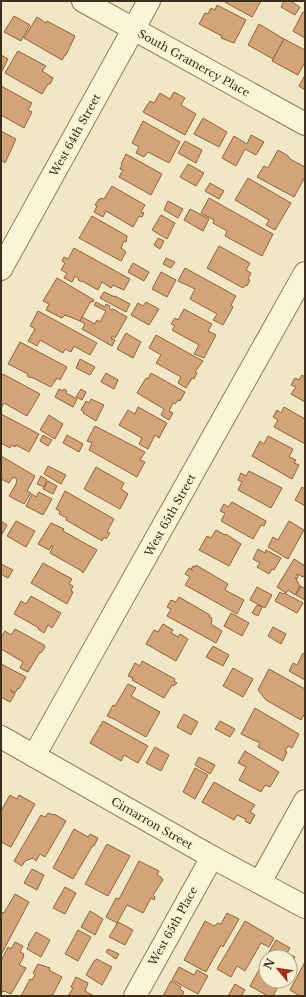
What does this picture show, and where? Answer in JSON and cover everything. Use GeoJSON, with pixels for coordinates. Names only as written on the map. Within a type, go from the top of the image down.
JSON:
{"type":"FeatureCollection","features":[{"type":"Feature","properties":{"kind":"street","name":"South Gramercy Place"},"geometry":{"type":"LineString","coordinates":[[83,1],[305,124]]}},
{"type":"Feature","properties":{"kind":"street","name":"West 64th Street"},"geometry":{"type":"LineString","coordinates":[[1,269],[149,1]]}},
{"type":"Feature","properties":{"kind":"street","name":"West 65th Street"},"geometry":{"type":"LineString","coordinates":[[34,756],[305,273]]}},
{"type":"Feature","properties":{"kind":"street","name":"Cimarron Street"},"geometry":{"type":"LineString","coordinates":[[1,737],[212,857],[305,907]]}},
{"type":"Feature","properties":{"kind":"street"},"geometry":{"type":"LineString","coordinates":[[260,882],[305,801]]}},
{"type":"Feature","properties":{"kind":"street","name":"West 65th Place"},"geometry":{"type":"LineString","coordinates":[[135,996],[212,857]]}},
{"type":"Feature","properties":{"kind":"building"},"geometry":{"type":"Polygon","coordinates":[[[223,1],[261,1],[252,17],[223,1]]]}},
{"type":"Feature","properties":{"kind":"building"},"geometry":{"type":"Polygon","coordinates":[[[284,1],[290,1],[300,7],[295,15],[281,7],[284,1]]]}},
{"type":"Feature","properties":{"kind":"building"},"geometry":{"type":"Polygon","coordinates":[[[217,5],[246,20],[234,43],[221,38],[222,36],[199,24],[205,13],[208,14],[211,8],[215,10],[217,5]]]}},
{"type":"Feature","properties":{"kind":"building"},"geometry":{"type":"Polygon","coordinates":[[[303,12],[305,13],[305,38],[293,31],[303,12]]]}},
{"type":"Feature","properties":{"kind":"building"},"geometry":{"type":"Polygon","coordinates":[[[14,16],[30,25],[21,41],[4,32],[14,16]]]}},
{"type":"Feature","properties":{"kind":"building"},"geometry":{"type":"Polygon","coordinates":[[[37,17],[46,23],[47,21],[75,36],[62,60],[24,38],[37,17]]]}},
{"type":"Feature","properties":{"kind":"building"},"geometry":{"type":"Polygon","coordinates":[[[259,24],[284,39],[273,59],[248,45],[259,24]]]}},
{"type":"Feature","properties":{"kind":"building"},"geometry":{"type":"Polygon","coordinates":[[[284,39],[305,50],[305,62],[298,75],[272,61],[284,39]]]}},
{"type":"Feature","properties":{"kind":"building"},"geometry":{"type":"Polygon","coordinates":[[[18,51],[46,66],[42,71],[53,78],[42,94],[5,73],[18,51]]]}},
{"type":"Feature","properties":{"kind":"building"},"geometry":{"type":"Polygon","coordinates":[[[1,55],[8,59],[1,73],[1,55]]]}},
{"type":"Feature","properties":{"kind":"building"},"geometry":{"type":"Polygon","coordinates":[[[305,75],[305,90],[299,86],[305,75]]]}},
{"type":"Feature","properties":{"kind":"building"},"geometry":{"type":"Polygon","coordinates":[[[1,86],[32,103],[28,110],[32,112],[24,128],[1,115],[1,86]]]}},
{"type":"Feature","properties":{"kind":"building"},"geometry":{"type":"Polygon","coordinates":[[[174,92],[185,98],[181,105],[196,114],[185,135],[143,112],[150,101],[154,103],[160,93],[170,99],[174,92]]]}},
{"type":"Feature","properties":{"kind":"building"},"geometry":{"type":"Polygon","coordinates":[[[203,118],[227,132],[219,147],[194,134],[203,118]]]}},
{"type":"Feature","properties":{"kind":"building"},"geometry":{"type":"Polygon","coordinates":[[[143,121],[180,142],[169,163],[148,152],[144,157],[136,153],[139,147],[132,143],[143,121]]]}},
{"type":"Feature","properties":{"kind":"building"},"geometry":{"type":"Polygon","coordinates":[[[1,131],[16,139],[5,163],[1,160],[1,131]]]}},
{"type":"Feature","properties":{"kind":"building"},"geometry":{"type":"Polygon","coordinates":[[[251,135],[264,142],[256,155],[245,149],[236,166],[222,158],[234,136],[247,144],[251,135]]]}},
{"type":"Feature","properties":{"kind":"building"},"geometry":{"type":"Polygon","coordinates":[[[185,141],[202,150],[196,163],[178,153],[185,141]]]}},
{"type":"Feature","properties":{"kind":"building"},"geometry":{"type":"Polygon","coordinates":[[[278,150],[290,159],[305,167],[305,177],[294,197],[257,177],[264,166],[268,168],[278,150]]]}},
{"type":"Feature","properties":{"kind":"building"},"geometry":{"type":"Polygon","coordinates":[[[126,154],[162,174],[151,195],[119,177],[123,170],[120,169],[121,164],[126,154]]]}},
{"type":"Feature","properties":{"kind":"building"},"geometry":{"type":"Polygon","coordinates":[[[188,164],[204,173],[196,186],[180,177],[188,164]]]}},
{"type":"Feature","properties":{"kind":"building"},"geometry":{"type":"Polygon","coordinates":[[[248,178],[291,203],[275,230],[266,225],[269,220],[235,200],[248,178]]]}},
{"type":"Feature","properties":{"kind":"building"},"geometry":{"type":"Polygon","coordinates":[[[210,183],[224,191],[219,199],[205,191],[210,183]]]}},
{"type":"Feature","properties":{"kind":"building"},"geometry":{"type":"Polygon","coordinates":[[[112,186],[145,205],[141,212],[144,213],[142,217],[139,216],[133,227],[106,211],[103,217],[94,212],[97,206],[95,205],[99,199],[104,199],[112,186]]]}},
{"type":"Feature","properties":{"kind":"building"},"geometry":{"type":"Polygon","coordinates":[[[209,198],[273,234],[262,256],[225,236],[227,231],[213,223],[214,220],[201,213],[209,198]]]}},
{"type":"Feature","properties":{"kind":"building"},"geometry":{"type":"Polygon","coordinates":[[[168,201],[183,209],[178,218],[164,210],[168,201]]]}},
{"type":"Feature","properties":{"kind":"building"},"geometry":{"type":"Polygon","coordinates":[[[190,209],[209,219],[203,231],[184,220],[190,209]]]}},
{"type":"Feature","properties":{"kind":"building"},"geometry":{"type":"Polygon","coordinates":[[[161,215],[175,223],[167,239],[152,230],[161,215]]]}},
{"type":"Feature","properties":{"kind":"building"},"geometry":{"type":"Polygon","coordinates":[[[92,216],[127,236],[126,242],[124,241],[121,248],[126,252],[121,261],[79,238],[92,216]]]}},
{"type":"Feature","properties":{"kind":"building"},"geometry":{"type":"Polygon","coordinates":[[[158,238],[164,241],[160,249],[154,245],[158,238]]]}},
{"type":"Feature","properties":{"kind":"building"},"geometry":{"type":"Polygon","coordinates":[[[219,246],[250,263],[246,270],[251,273],[247,286],[245,285],[243,288],[207,268],[219,246]]]}},
{"type":"Feature","properties":{"kind":"building"},"geometry":{"type":"Polygon","coordinates":[[[74,248],[130,279],[124,290],[113,285],[111,288],[102,282],[98,290],[78,280],[79,279],[75,276],[72,282],[64,278],[67,273],[61,270],[65,263],[62,261],[64,257],[68,259],[74,248]]]}},
{"type":"Feature","properties":{"kind":"building"},"geometry":{"type":"Polygon","coordinates":[[[166,258],[175,262],[171,268],[163,264],[166,258]]]}},
{"type":"Feature","properties":{"kind":"building"},"geometry":{"type":"Polygon","coordinates":[[[133,263],[149,272],[144,281],[128,272],[133,263]]]}},
{"type":"Feature","properties":{"kind":"building"},"geometry":{"type":"Polygon","coordinates":[[[185,268],[236,296],[231,305],[233,307],[223,325],[213,320],[217,314],[190,299],[195,289],[178,281],[185,268]]]}},
{"type":"Feature","properties":{"kind":"building"},"geometry":{"type":"Polygon","coordinates":[[[161,272],[176,280],[167,297],[152,289],[161,272]]]}},
{"type":"Feature","properties":{"kind":"building"},"geometry":{"type":"Polygon","coordinates":[[[57,278],[94,300],[93,302],[91,301],[80,321],[65,315],[62,318],[46,310],[49,304],[43,301],[57,278]]]}},
{"type":"Feature","properties":{"kind":"building"},"geometry":{"type":"Polygon","coordinates":[[[104,292],[130,304],[126,312],[100,298],[104,292]]]}},
{"type":"Feature","properties":{"kind":"building"},"geometry":{"type":"Polygon","coordinates":[[[96,302],[105,307],[106,304],[110,306],[109,308],[112,310],[113,309],[127,317],[115,338],[112,336],[111,338],[115,340],[112,346],[82,329],[85,324],[80,321],[82,317],[95,324],[97,320],[100,322],[106,311],[94,305],[96,302]]]}},
{"type":"Feature","properties":{"kind":"building"},"geometry":{"type":"Polygon","coordinates":[[[146,302],[159,309],[149,325],[131,315],[138,303],[143,306],[146,302]]]}},
{"type":"Feature","properties":{"kind":"building"},"geometry":{"type":"Polygon","coordinates":[[[184,309],[212,324],[208,331],[216,335],[204,358],[194,354],[199,345],[172,330],[175,326],[171,324],[175,318],[178,320],[184,309]]]}},
{"type":"Feature","properties":{"kind":"building"},"geometry":{"type":"Polygon","coordinates":[[[38,311],[97,343],[90,355],[74,346],[71,352],[65,349],[63,353],[40,340],[37,346],[28,341],[35,329],[30,326],[38,311]]]}},
{"type":"Feature","properties":{"kind":"building"},"geometry":{"type":"Polygon","coordinates":[[[126,333],[141,342],[133,358],[117,349],[126,333]]]}},
{"type":"Feature","properties":{"kind":"building"},"geometry":{"type":"Polygon","coordinates":[[[156,335],[203,361],[195,372],[197,373],[194,379],[192,378],[186,388],[178,383],[181,377],[156,363],[161,355],[149,348],[156,335]]]}},
{"type":"Feature","properties":{"kind":"building"},"geometry":{"type":"Polygon","coordinates":[[[20,342],[67,367],[60,380],[57,378],[51,387],[31,377],[30,378],[27,376],[28,374],[8,364],[20,342]]]}},
{"type":"Feature","properties":{"kind":"building"},"geometry":{"type":"Polygon","coordinates":[[[80,359],[95,367],[90,375],[76,368],[80,359]]]}},
{"type":"Feature","properties":{"kind":"building"},"geometry":{"type":"Polygon","coordinates":[[[106,373],[118,380],[114,389],[101,382],[106,373]]]}},
{"type":"Feature","properties":{"kind":"building"},"geometry":{"type":"Polygon","coordinates":[[[151,373],[185,392],[180,401],[178,400],[175,404],[173,403],[169,411],[173,413],[169,420],[161,415],[164,409],[137,393],[146,378],[148,379],[151,373]]]}},
{"type":"Feature","properties":{"kind":"building"},"geometry":{"type":"Polygon","coordinates":[[[3,374],[40,394],[27,416],[4,403],[1,408],[1,377],[3,374]]]}},
{"type":"Feature","properties":{"kind":"building"},"geometry":{"type":"Polygon","coordinates":[[[302,375],[305,377],[305,402],[291,394],[296,387],[291,385],[295,378],[299,380],[302,375]]]}},
{"type":"Feature","properties":{"kind":"building"},"geometry":{"type":"Polygon","coordinates":[[[59,389],[63,391],[64,389],[67,391],[66,393],[77,399],[73,407],[55,397],[59,389]]]}},
{"type":"Feature","properties":{"kind":"building"},"geometry":{"type":"Polygon","coordinates":[[[81,389],[86,392],[82,400],[76,397],[81,389]]]}},
{"type":"Feature","properties":{"kind":"building"},"geometry":{"type":"Polygon","coordinates":[[[91,399],[104,405],[96,421],[83,413],[84,412],[81,410],[86,401],[89,403],[91,399]]]}},
{"type":"Feature","properties":{"kind":"building"},"geometry":{"type":"Polygon","coordinates":[[[138,407],[167,423],[159,438],[155,435],[148,449],[139,444],[142,438],[119,425],[128,410],[135,414],[138,407]]]}},
{"type":"Feature","properties":{"kind":"building"},"geometry":{"type":"Polygon","coordinates":[[[284,407],[305,419],[305,444],[274,427],[278,420],[273,417],[277,410],[281,413],[284,407]]]}},
{"type":"Feature","properties":{"kind":"building"},"geometry":{"type":"Polygon","coordinates":[[[1,414],[39,434],[29,452],[16,445],[15,447],[11,445],[10,448],[1,443],[1,414]]]}},
{"type":"Feature","properties":{"kind":"building"},"geometry":{"type":"Polygon","coordinates":[[[49,415],[63,424],[55,439],[40,430],[49,415]]]}},
{"type":"Feature","properties":{"kind":"building"},"geometry":{"type":"Polygon","coordinates":[[[95,426],[145,452],[140,460],[145,462],[137,477],[89,450],[92,443],[87,441],[95,426]]]}},
{"type":"Feature","properties":{"kind":"building"},"geometry":{"type":"Polygon","coordinates":[[[43,435],[52,440],[48,446],[40,441],[43,435]]]}},
{"type":"Feature","properties":{"kind":"building"},"geometry":{"type":"Polygon","coordinates":[[[67,435],[83,444],[79,452],[63,443],[67,435]]]}},
{"type":"Feature","properties":{"kind":"building"},"geometry":{"type":"Polygon","coordinates":[[[268,436],[293,449],[289,457],[296,460],[294,463],[299,465],[292,479],[252,456],[260,441],[264,444],[268,436]]]}},
{"type":"Feature","properties":{"kind":"building"},"geometry":{"type":"Polygon","coordinates":[[[1,456],[35,476],[27,491],[31,493],[24,504],[9,496],[16,484],[17,479],[13,477],[9,483],[1,479],[1,456]]]}},
{"type":"Feature","properties":{"kind":"building"},"geometry":{"type":"Polygon","coordinates":[[[48,466],[66,475],[61,484],[44,474],[48,466]]]}},
{"type":"Feature","properties":{"kind":"building"},"geometry":{"type":"Polygon","coordinates":[[[96,467],[124,483],[121,489],[128,494],[120,509],[84,489],[96,467]]]}},
{"type":"Feature","properties":{"kind":"building"},"geometry":{"type":"Polygon","coordinates":[[[249,471],[282,488],[271,508],[238,490],[242,482],[238,480],[241,473],[246,476],[249,471]]]}},
{"type":"Feature","properties":{"kind":"building"},"geometry":{"type":"Polygon","coordinates":[[[41,476],[47,480],[44,487],[37,484],[41,476]]]}},
{"type":"Feature","properties":{"kind":"building"},"geometry":{"type":"Polygon","coordinates":[[[48,481],[57,486],[53,494],[43,489],[48,481]]]}},
{"type":"Feature","properties":{"kind":"building"},"geometry":{"type":"Polygon","coordinates":[[[302,487],[305,489],[305,506],[295,500],[302,487]]]}},
{"type":"Feature","properties":{"kind":"building"},"geometry":{"type":"Polygon","coordinates":[[[65,491],[114,519],[107,532],[110,533],[106,539],[104,537],[102,541],[66,520],[67,518],[59,514],[60,511],[56,509],[65,491]]]}},
{"type":"Feature","properties":{"kind":"building"},"geometry":{"type":"Polygon","coordinates":[[[39,492],[52,499],[43,515],[26,506],[32,494],[36,497],[39,492]]]}},
{"type":"Feature","properties":{"kind":"building"},"geometry":{"type":"Polygon","coordinates":[[[232,502],[266,521],[264,526],[261,525],[253,539],[221,521],[225,513],[220,511],[224,504],[228,507],[232,502]]]}},
{"type":"Feature","properties":{"kind":"building"},"geometry":{"type":"Polygon","coordinates":[[[1,521],[7,525],[2,534],[1,533],[1,521]]]}},
{"type":"Feature","properties":{"kind":"building"},"geometry":{"type":"Polygon","coordinates":[[[16,521],[35,531],[26,547],[7,536],[16,521]]]}},
{"type":"Feature","properties":{"kind":"building"},"geometry":{"type":"Polygon","coordinates":[[[289,521],[304,530],[288,559],[268,547],[273,537],[278,540],[289,521]]]}},
{"type":"Feature","properties":{"kind":"building"},"geometry":{"type":"Polygon","coordinates":[[[51,523],[64,529],[63,531],[97,550],[83,573],[50,553],[53,546],[52,545],[49,550],[38,544],[51,523]]]}},
{"type":"Feature","properties":{"kind":"building"},"geometry":{"type":"Polygon","coordinates":[[[216,530],[225,535],[226,534],[241,544],[229,566],[199,550],[207,536],[211,538],[216,530]]]}},
{"type":"Feature","properties":{"kind":"building"},"geometry":{"type":"Polygon","coordinates":[[[258,549],[265,553],[266,550],[281,558],[274,570],[272,569],[269,574],[257,567],[260,563],[253,559],[258,549]]]}},
{"type":"Feature","properties":{"kind":"building"},"geometry":{"type":"Polygon","coordinates":[[[294,559],[305,566],[305,574],[303,577],[297,574],[297,579],[295,577],[300,586],[295,595],[288,590],[286,593],[277,587],[294,559]]]}},
{"type":"Feature","properties":{"kind":"building"},"geometry":{"type":"Polygon","coordinates":[[[43,563],[72,579],[69,584],[73,586],[71,591],[73,592],[67,604],[31,583],[43,563]]]}},
{"type":"Feature","properties":{"kind":"building"},"geometry":{"type":"Polygon","coordinates":[[[1,564],[13,570],[8,578],[1,574],[1,564]]]}},
{"type":"Feature","properties":{"kind":"building"},"geometry":{"type":"Polygon","coordinates":[[[196,565],[228,584],[225,590],[244,600],[237,614],[185,585],[190,577],[185,574],[189,568],[193,571],[191,569],[196,565]]]}},
{"type":"Feature","properties":{"kind":"building"},"geometry":{"type":"Polygon","coordinates":[[[301,586],[303,588],[305,587],[305,600],[296,595],[301,586]]]}},
{"type":"Feature","properties":{"kind":"building"},"geometry":{"type":"Polygon","coordinates":[[[257,587],[272,595],[265,608],[250,600],[257,587]]]}},
{"type":"Feature","properties":{"kind":"building"},"geometry":{"type":"Polygon","coordinates":[[[280,592],[303,603],[297,613],[275,601],[280,592]]]}},
{"type":"Feature","properties":{"kind":"building"},"geometry":{"type":"Polygon","coordinates":[[[31,596],[61,613],[52,628],[48,625],[44,633],[38,629],[39,628],[14,614],[21,601],[26,604],[31,596]]]}},
{"type":"Feature","properties":{"kind":"building"},"geometry":{"type":"Polygon","coordinates":[[[179,597],[210,615],[209,617],[212,618],[211,624],[222,631],[216,643],[167,616],[171,609],[167,607],[171,600],[176,602],[179,597]]]}},
{"type":"Feature","properties":{"kind":"building"},"geometry":{"type":"Polygon","coordinates":[[[257,605],[262,607],[258,616],[252,613],[257,605]]]}},
{"type":"Feature","properties":{"kind":"building"},"geometry":{"type":"Polygon","coordinates":[[[231,613],[249,623],[242,636],[224,626],[231,613]]]}},
{"type":"Feature","properties":{"kind":"building"},"geometry":{"type":"Polygon","coordinates":[[[163,624],[173,630],[171,633],[178,637],[180,634],[188,639],[176,661],[146,644],[154,630],[158,632],[163,624]]]}},
{"type":"Feature","properties":{"kind":"building"},"geometry":{"type":"Polygon","coordinates":[[[273,627],[286,634],[281,644],[268,636],[273,627]]]}},
{"type":"Feature","properties":{"kind":"building"},"geometry":{"type":"Polygon","coordinates":[[[15,629],[44,645],[45,647],[41,653],[40,652],[28,672],[20,668],[23,662],[1,649],[1,637],[5,631],[11,635],[15,629]]]}},
{"type":"Feature","properties":{"kind":"building"},"geometry":{"type":"Polygon","coordinates":[[[213,646],[229,655],[223,666],[206,657],[213,646]]]}},
{"type":"Feature","properties":{"kind":"building"},"geometry":{"type":"Polygon","coordinates":[[[303,653],[305,654],[305,680],[289,671],[293,663],[297,665],[303,653]]]}},
{"type":"Feature","properties":{"kind":"building"},"geometry":{"type":"Polygon","coordinates":[[[142,661],[175,679],[174,681],[177,683],[174,686],[172,685],[164,698],[132,680],[133,678],[128,676],[135,663],[140,666],[142,661]]]}},
{"type":"Feature","properties":{"kind":"building"},"geometry":{"type":"Polygon","coordinates":[[[1,664],[26,677],[15,693],[10,690],[15,694],[10,702],[1,697],[1,664]]]}},
{"type":"Feature","properties":{"kind":"building"},"geometry":{"type":"Polygon","coordinates":[[[233,668],[253,679],[243,697],[223,686],[233,668]]]}},
{"type":"Feature","properties":{"kind":"building"},"geometry":{"type":"Polygon","coordinates":[[[269,669],[305,689],[305,713],[301,720],[266,700],[258,690],[269,669]]]}},
{"type":"Feature","properties":{"kind":"building"},"geometry":{"type":"Polygon","coordinates":[[[128,684],[136,688],[131,696],[160,712],[146,737],[107,716],[113,705],[115,706],[128,684]]]}},
{"type":"Feature","properties":{"kind":"building"},"geometry":{"type":"Polygon","coordinates":[[[255,708],[299,734],[292,748],[288,746],[285,751],[287,752],[283,761],[258,747],[260,743],[241,734],[255,708]]]}},
{"type":"Feature","properties":{"kind":"building"},"geometry":{"type":"Polygon","coordinates":[[[184,714],[198,722],[191,735],[177,727],[184,714]]]}},
{"type":"Feature","properties":{"kind":"building"},"geometry":{"type":"Polygon","coordinates":[[[103,721],[148,746],[138,763],[124,755],[121,761],[90,743],[103,721]]]}},
{"type":"Feature","properties":{"kind":"building"},"geometry":{"type":"Polygon","coordinates":[[[220,721],[235,729],[230,737],[215,729],[220,721]]]}},
{"type":"Feature","properties":{"kind":"building"},"geometry":{"type":"Polygon","coordinates":[[[155,747],[169,755],[161,771],[146,763],[155,747]]]}},
{"type":"Feature","properties":{"kind":"building"},"geometry":{"type":"Polygon","coordinates":[[[245,751],[279,772],[270,787],[265,785],[261,792],[239,780],[246,767],[238,763],[245,751]]]}},
{"type":"Feature","properties":{"kind":"building"},"geometry":{"type":"Polygon","coordinates":[[[199,757],[215,765],[210,774],[195,765],[199,757]]]}},
{"type":"Feature","properties":{"kind":"building"},"geometry":{"type":"Polygon","coordinates":[[[195,768],[208,775],[195,799],[183,792],[195,768]]]}},
{"type":"Feature","properties":{"kind":"building"},"geometry":{"type":"Polygon","coordinates":[[[214,782],[255,805],[250,812],[255,815],[250,824],[245,821],[246,819],[237,815],[234,820],[202,802],[214,782]]]}},
{"type":"Feature","properties":{"kind":"building"},"geometry":{"type":"Polygon","coordinates":[[[10,795],[17,799],[19,795],[35,804],[11,847],[1,842],[1,811],[10,795]]]}},
{"type":"Feature","properties":{"kind":"building"},"geometry":{"type":"Polygon","coordinates":[[[48,813],[54,814],[66,821],[45,857],[40,854],[36,861],[33,858],[25,861],[22,866],[14,861],[41,815],[45,817],[48,813]]]}},
{"type":"Feature","properties":{"kind":"building"},"geometry":{"type":"Polygon","coordinates":[[[74,829],[88,837],[90,834],[98,838],[73,879],[53,868],[74,829]]]}},
{"type":"Feature","properties":{"kind":"building"},"geometry":{"type":"Polygon","coordinates":[[[107,844],[130,856],[108,896],[85,884],[107,844]]]}},
{"type":"Feature","properties":{"kind":"building"},"geometry":{"type":"Polygon","coordinates":[[[139,861],[159,871],[157,875],[163,880],[153,895],[155,897],[154,900],[151,898],[143,913],[127,905],[117,923],[106,917],[116,898],[119,899],[139,861]]]}},
{"type":"Feature","properties":{"kind":"building"},"geometry":{"type":"Polygon","coordinates":[[[32,869],[44,875],[37,890],[24,883],[32,869]]]}},
{"type":"Feature","properties":{"kind":"building"},"geometry":{"type":"Polygon","coordinates":[[[65,887],[76,893],[65,914],[53,908],[65,887]]]}},
{"type":"Feature","properties":{"kind":"building"},"geometry":{"type":"Polygon","coordinates":[[[15,894],[29,902],[1,955],[1,912],[4,913],[15,894]]]}},
{"type":"Feature","properties":{"kind":"building"},"geometry":{"type":"Polygon","coordinates":[[[90,911],[103,919],[95,935],[81,927],[90,911]]]}},
{"type":"Feature","properties":{"kind":"building"},"geometry":{"type":"Polygon","coordinates":[[[227,913],[239,919],[223,947],[221,945],[206,972],[184,960],[205,921],[214,926],[218,923],[221,924],[227,913]]]}},
{"type":"Feature","properties":{"kind":"building"},"geometry":{"type":"Polygon","coordinates":[[[245,921],[274,938],[269,947],[261,943],[245,971],[237,966],[231,977],[217,969],[245,921]]]}},
{"type":"Feature","properties":{"kind":"building"},"geometry":{"type":"Polygon","coordinates":[[[118,922],[133,930],[125,945],[109,937],[118,922]]]}},
{"type":"Feature","properties":{"kind":"building"},"geometry":{"type":"Polygon","coordinates":[[[78,930],[91,937],[78,961],[65,954],[78,930]]]}},
{"type":"Feature","properties":{"kind":"building"},"geometry":{"type":"Polygon","coordinates":[[[36,932],[50,940],[41,957],[27,949],[36,932]]]}},
{"type":"Feature","properties":{"kind":"building"},"geometry":{"type":"Polygon","coordinates":[[[276,940],[290,948],[289,949],[271,949],[276,940]]]}},
{"type":"Feature","properties":{"kind":"building"},"geometry":{"type":"Polygon","coordinates":[[[15,942],[23,946],[20,952],[24,954],[24,956],[19,965],[26,968],[11,994],[1,991],[1,961],[8,947],[11,949],[15,942]]]}},
{"type":"Feature","properties":{"kind":"building"},"geometry":{"type":"Polygon","coordinates":[[[108,949],[119,954],[116,959],[106,952],[108,949]]]}},
{"type":"Feature","properties":{"kind":"building"},"geometry":{"type":"Polygon","coordinates":[[[97,959],[112,967],[102,985],[86,975],[94,961],[97,959]]]}},
{"type":"Feature","properties":{"kind":"building"},"geometry":{"type":"Polygon","coordinates":[[[305,962],[305,996],[300,996],[290,990],[298,989],[298,975],[305,962]]]}},
{"type":"Feature","properties":{"kind":"building"},"geometry":{"type":"Polygon","coordinates":[[[38,964],[50,968],[49,970],[62,977],[52,996],[21,996],[30,979],[32,980],[35,975],[33,973],[38,964]]]}},
{"type":"Feature","properties":{"kind":"building"},"geometry":{"type":"Polygon","coordinates":[[[179,967],[194,975],[197,970],[208,976],[198,994],[172,980],[179,967]]]}},
{"type":"Feature","properties":{"kind":"building"},"geometry":{"type":"Polygon","coordinates":[[[258,972],[258,989],[277,989],[273,996],[268,996],[250,986],[258,972]]]}},
{"type":"Feature","properties":{"kind":"building"},"geometry":{"type":"Polygon","coordinates":[[[76,977],[88,983],[85,991],[94,996],[68,996],[73,988],[71,987],[76,977]]]}},
{"type":"Feature","properties":{"kind":"building"},"geometry":{"type":"Polygon","coordinates":[[[171,981],[181,987],[180,989],[184,992],[182,996],[163,996],[171,981]]]}},
{"type":"Feature","properties":{"kind":"building"},"geometry":{"type":"Polygon","coordinates":[[[235,984],[245,990],[241,996],[228,996],[235,984]]]}}]}
